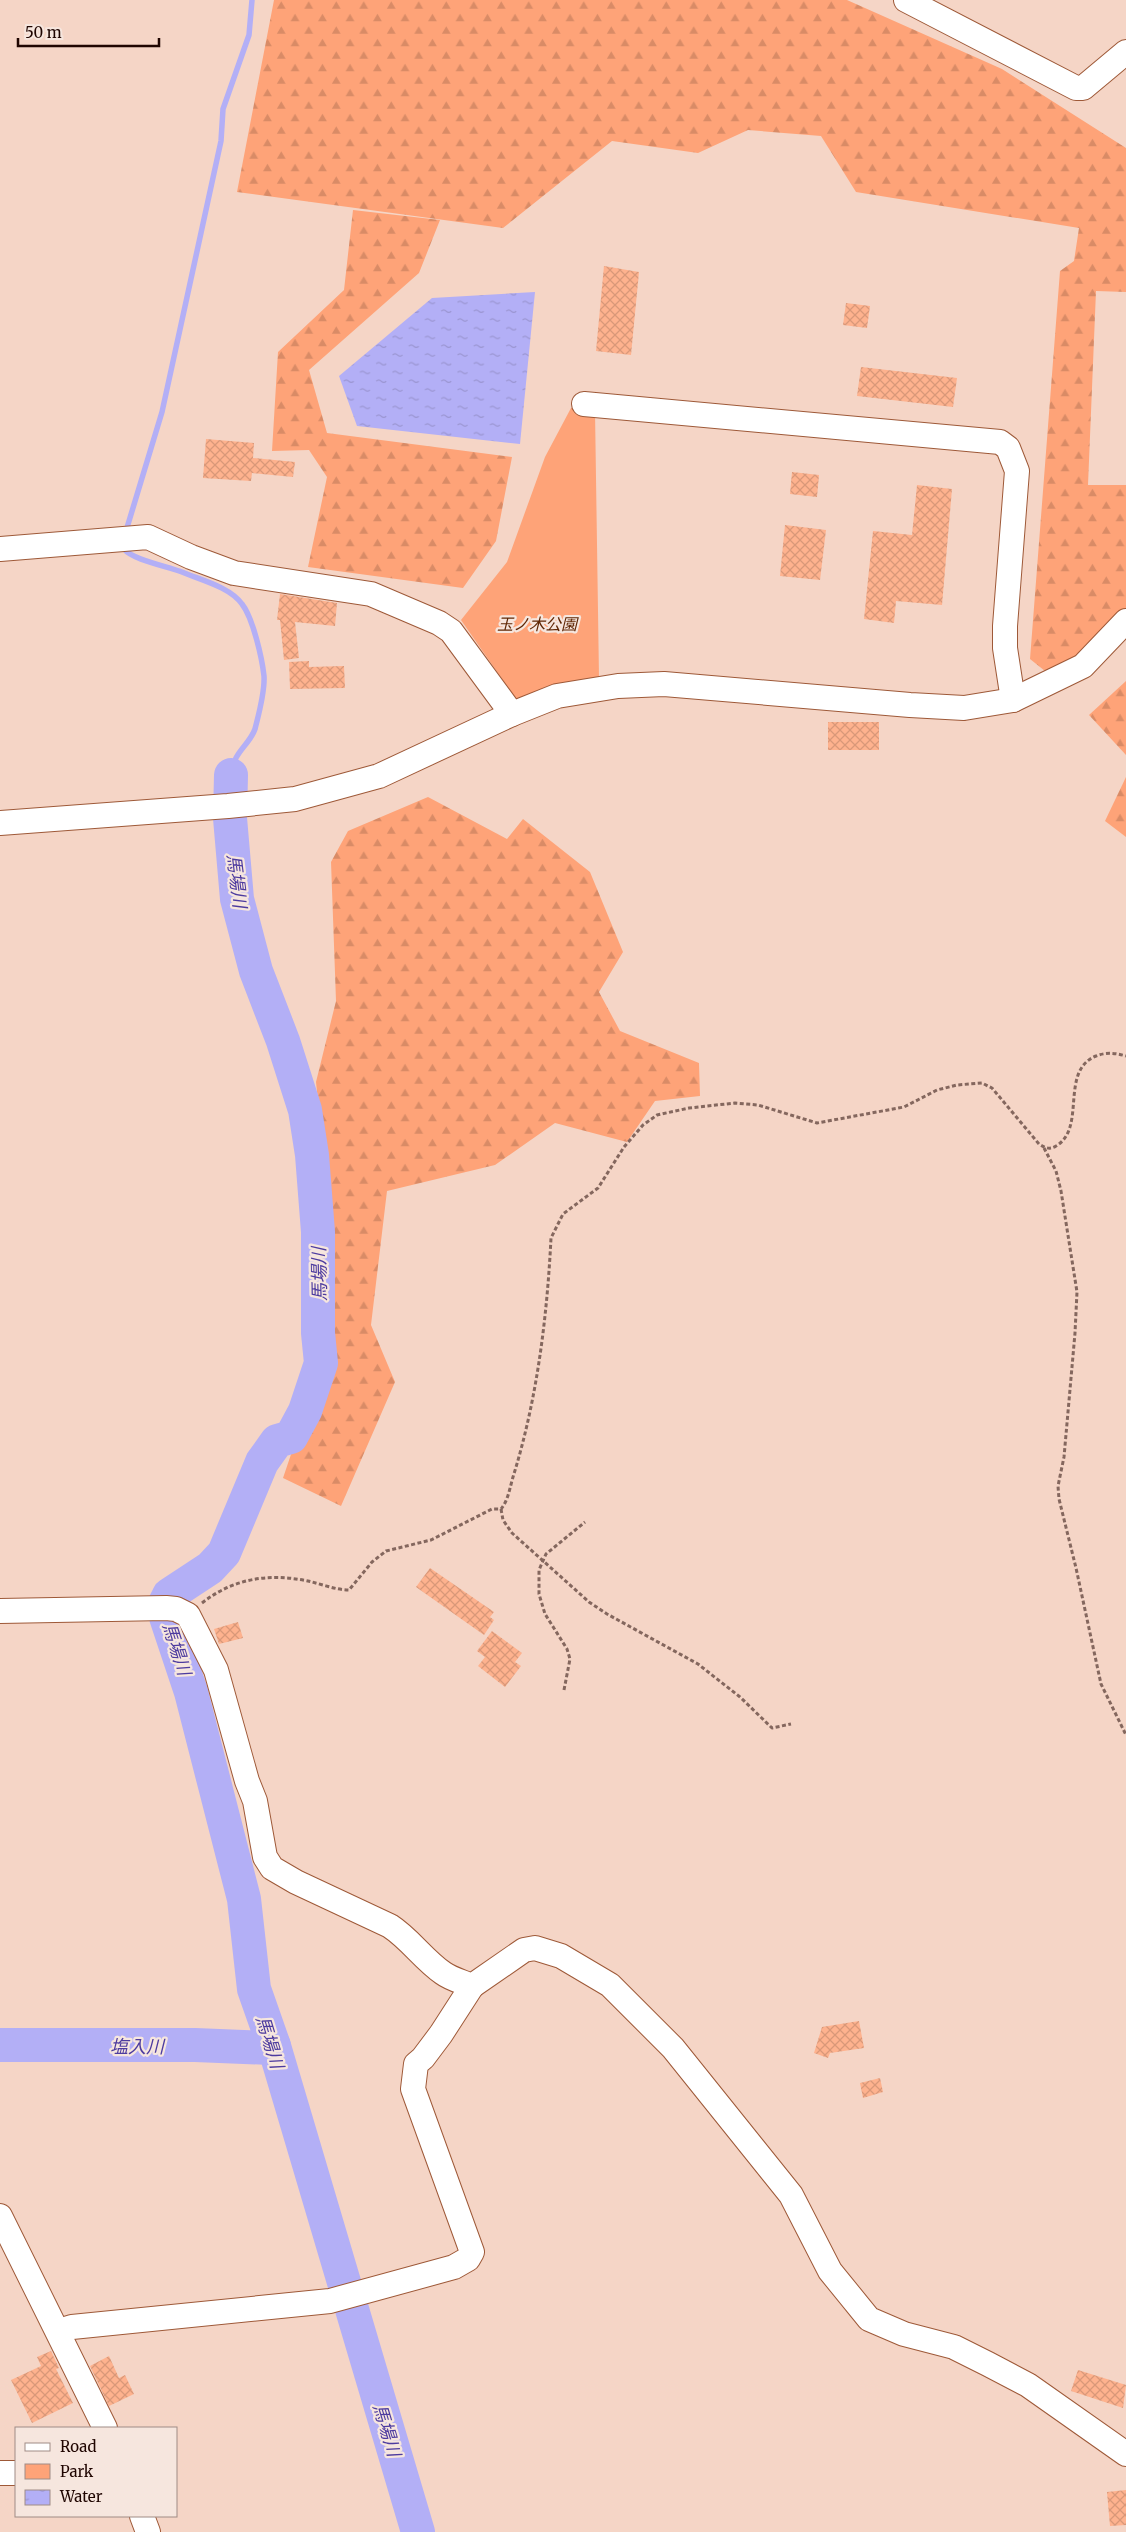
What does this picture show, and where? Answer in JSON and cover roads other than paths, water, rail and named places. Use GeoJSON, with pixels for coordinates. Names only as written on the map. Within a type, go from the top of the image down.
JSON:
{"type":"FeatureCollection","features":[{"type":"Feature","properties":{"kind":"street"},"geometry":{"type":"LineString","coordinates":[[906,0],[1076,88],[1083,88],[1126,52]]}},
{"type":"Feature","properties":{"kind":"street"},"geometry":{"type":"LineString","coordinates":[[584,404],[1000,442],[1008,448],[1017,471],[1005,626],[1005,648],[1013,700]]}},
{"type":"Feature","properties":{"kind":"street"},"geometry":{"type":"LineString","coordinates":[[0,549],[148,537],[191,558],[234,573],[371,594],[439,623],[451,631],[512,714]]}},
{"type":"Feature","properties":{"kind":"street"},"geometry":{"type":"LineString","coordinates":[[0,823],[228,806],[295,799],[379,776],[512,714],[557,696],[618,686],[664,684],[910,706],[964,708],[1013,700],[1048,685],[1083,666],[1126,621]]}},
{"type":"Feature","properties":{"kind":"street"},"geometry":{"type":"LineString","coordinates":[[0,1611],[166,1608],[176,1609],[188,1615],[216,1670],[247,1781],[255,1801],[262,1848],[272,1868],[296,1882],[390,1926],[404,1935],[431,1964],[445,1975],[472,1986]]}},
{"type":"Feature","properties":{"kind":"street"},"geometry":{"type":"LineString","coordinates":[[58,2330],[330,2301],[454,2268],[468,2259],[472,2252],[413,2089],[412,2078],[416,2064],[423,2058],[441,2034],[472,1986],[524,1950],[535,1948],[561,1956],[610,1985],[673,2048],[790,2195],[830,2271],[869,2319],[904,2334],[954,2347],[1028,2385],[1126,2454]]}},
{"type":"Feature","properties":{"kind":"street"},"geometry":{"type":"LineString","coordinates":[[0,2216],[105,2427]]}},
{"type":"Feature","properties":{"kind":"street"},"geometry":{"type":"LineString","coordinates":[[0,2473],[15,2473]]}},
{"type":"Feature","properties":{"kind":"street"},"geometry":{"type":"LineString","coordinates":[[142,2517],[148,2532]]}},
{"type":"Feature","properties":{"kind":"water"},"geometry":{"type":"Polygon","coordinates":[[[535,292],[520,444],[357,426],[339,376],[432,298],[535,292]]]}},
{"type":"Feature","properties":{"kind":"waterway"},"geometry":{"type":"LineString","coordinates":[[126,531],[162,412],[221,141],[223,109],[249,35],[252,0]]}},
{"type":"Feature","properties":{"kind":"waterway"},"geometry":{"type":"LineString","coordinates":[[124,549],[142,560],[182,572],[223,589],[237,598],[246,610],[259,649],[264,676],[264,689],[255,729],[238,754],[231,775]]}},
{"type":"Feature","properties":{"kind":"waterway","name":"馬場川"},"geometry":{"type":"LineString","coordinates":[[231,775],[230,818],[237,899],[256,971],[283,1041],[305,1110],[312,1155],[318,1232],[318,1333],[321,1363],[305,1411],[291,1437],[277,1441],[262,1462],[224,1553],[210,1568],[169,1595],[165,1603],[166,1617],[191,1692],[244,1899],[254,1989],[274,2046],[418,2532]]}},
{"type":"Feature","properties":{"kind":"waterway","name":"塩入川"},"geometry":{"type":"LineString","coordinates":[[0,2045],[195,2045],[271,2048],[274,2046]]}},
{"type":"Feature","properties":{"kind":"park label","name":"玉ノ木公園"},"geometry":{"type":"Point","coordinates":[537,624]}}]}
